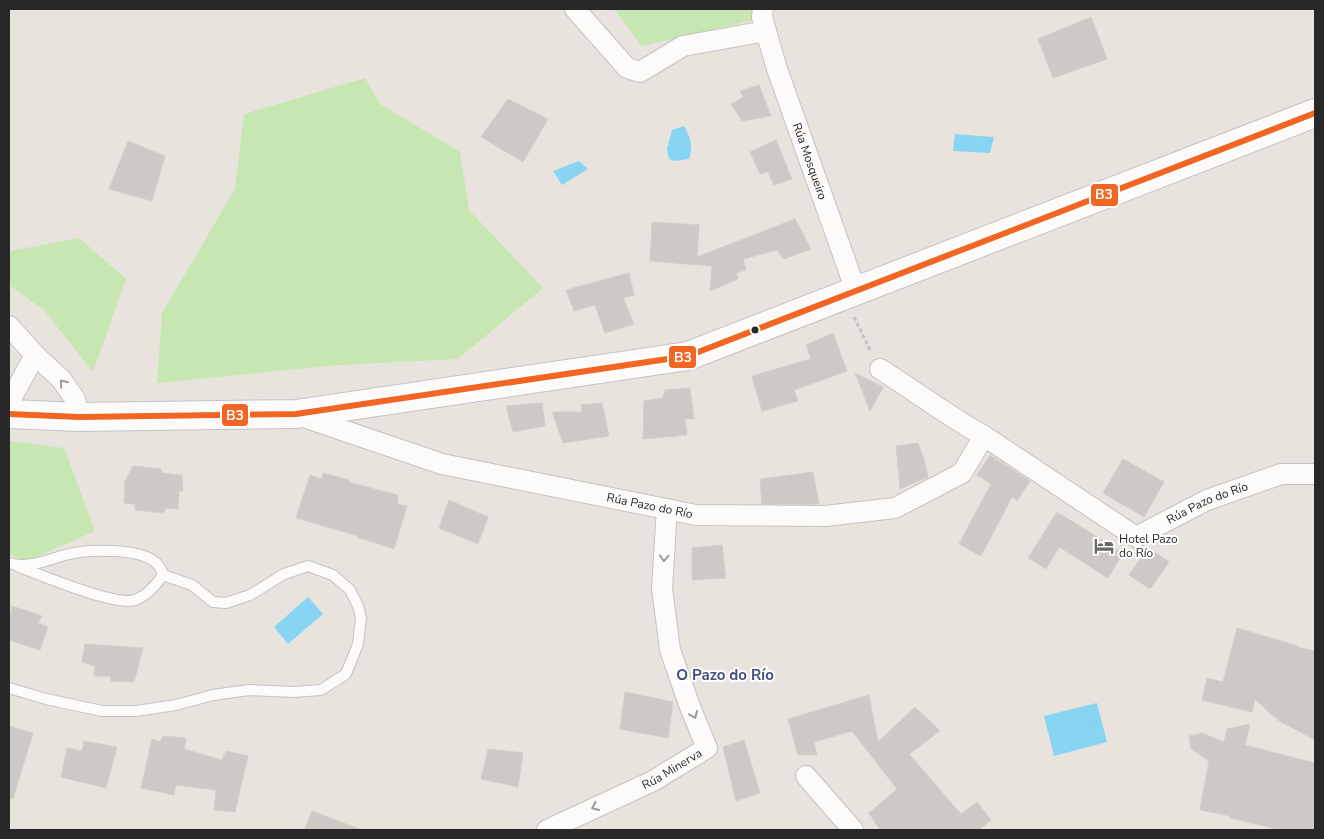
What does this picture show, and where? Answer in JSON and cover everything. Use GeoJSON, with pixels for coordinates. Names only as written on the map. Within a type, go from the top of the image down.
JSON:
{"type":"FeatureCollection","features":[{"type":"Feature","properties":{"kind":"street"},"geometry":{"type":"LineString","coordinates":[[575,9],[627,68],[640,72],[683,46],[766,30]]}},
{"type":"Feature","properties":{"kind":"street","name":"Rúa Mosqueiro"},"geometry":{"type":"LineString","coordinates":[[763,9],[762,17],[777,69],[851,293]]}},
{"type":"Feature","properties":{"kind":"street"},"geometry":{"type":"LineString","coordinates":[[9,414],[79,417],[296,414],[688,356],[1315,113]]}},
{"type":"Feature","properties":{"kind":"street"},"geometry":{"type":"LineString","coordinates":[[9,326],[35,355],[61,379],[71,392],[75,399],[79,417]]}},
{"type":"Feature","properties":{"kind":"street"},"geometry":{"type":"LineString","coordinates":[[9,408],[12,396],[35,355]]}},
{"type":"Feature","properties":{"kind":"street","name":"Rúa Pazo do Río"},"geometry":{"type":"LineString","coordinates":[[880,369],[917,392],[956,421],[984,436],[1136,537],[1208,500],[1281,474],[1315,474]]}},
{"type":"Feature","properties":{"kind":"street","name":"Rúa Pazo do Río"},"geometry":{"type":"LineString","coordinates":[[296,414],[442,464],[696,515],[825,516],[895,508],[962,473],[984,436]]}},
{"type":"Feature","properties":{"kind":"street","name":"Rúa Minerva"},"geometry":{"type":"LineString","coordinates":[[547,830],[653,781],[707,748],[670,650],[662,588],[667,509]]}},
{"type":"Feature","properties":{"kind":"street"},"geometry":{"type":"LineString","coordinates":[[806,776],[853,830]]}},
{"type":"Feature","properties":{"kind":"lane"},"geometry":{"type":"LineString","coordinates":[[9,688],[46,699],[102,711],[136,711],[176,706],[213,695],[249,690],[293,692],[321,690],[346,674],[358,644],[361,618],[358,606],[350,590],[334,575],[308,566],[284,574],[250,595],[226,603],[213,602],[192,585],[163,575],[158,564],[140,553],[107,550],[67,554],[41,563],[10,564]]}},
{"type":"Feature","properties":{"kind":"lane"},"geometry":{"type":"LineString","coordinates":[[10,564],[115,600],[134,601],[152,589],[163,575]]}},
{"type":"Feature","properties":{"kind":"path"},"geometry":{"type":"LineString","coordinates":[[851,293],[860,331],[880,369]]}},
{"type":"Feature","properties":{"kind":"green space"},"geometry":{"type":"Polygon","coordinates":[[[614,9],[754,9],[754,20],[642,46],[614,9]]]}},
{"type":"Feature","properties":{"kind":"green space"},"geometry":{"type":"Polygon","coordinates":[[[365,78],[380,104],[460,152],[469,210],[543,288],[458,359],[338,365],[157,383],[162,313],[235,189],[244,114],[365,78]]]}},
{"type":"Feature","properties":{"kind":"green space"},"geometry":{"type":"Polygon","coordinates":[[[79,238],[126,279],[93,372],[44,310],[9,285],[9,251],[79,238]]]}},
{"type":"Feature","properties":{"kind":"green space"},"geometry":{"type":"Polygon","coordinates":[[[9,441],[64,448],[95,531],[25,562],[9,554],[9,441]]]}},
{"type":"Feature","properties":{"kind":"water"},"geometry":{"type":"Polygon","coordinates":[[[684,126],[691,142],[689,159],[674,161],[669,159],[667,149],[672,130],[684,126]]]}},
{"type":"Feature","properties":{"kind":"water"},"geometry":{"type":"Polygon","coordinates":[[[955,134],[994,137],[990,153],[953,151],[955,134]]]}},
{"type":"Feature","properties":{"kind":"water"},"geometry":{"type":"Polygon","coordinates":[[[579,161],[588,169],[562,185],[553,171],[579,161]]]}},
{"type":"Feature","properties":{"kind":"water"},"geometry":{"type":"Polygon","coordinates":[[[308,597],[323,614],[288,644],[274,627],[308,597]]]}},
{"type":"Feature","properties":{"kind":"water"},"geometry":{"type":"Polygon","coordinates":[[[1097,703],[1107,742],[1054,756],[1044,716],[1097,703]]]}},
{"type":"Feature","properties":{"kind":"building"},"geometry":{"type":"Polygon","coordinates":[[[1091,17],[1107,59],[1053,78],[1038,39],[1091,17]]]}},
{"type":"Feature","properties":{"kind":"building"},"geometry":{"type":"Polygon","coordinates":[[[759,85],[771,116],[742,121],[731,104],[744,97],[740,91],[759,85]]]}},
{"type":"Feature","properties":{"kind":"building"},"geometry":{"type":"Polygon","coordinates":[[[508,99],[548,119],[523,162],[481,137],[508,99]]]}},
{"type":"Feature","properties":{"kind":"building"},"geometry":{"type":"Polygon","coordinates":[[[776,140],[792,179],[774,185],[768,172],[760,174],[750,152],[776,140]]]}},
{"type":"Feature","properties":{"kind":"building"},"geometry":{"type":"Polygon","coordinates":[[[128,141],[165,156],[152,201],[109,189],[128,141]]]}},
{"type":"Feature","properties":{"kind":"building"},"geometry":{"type":"Polygon","coordinates":[[[795,219],[811,249],[784,259],[777,250],[743,259],[746,270],[736,273],[738,279],[710,291],[712,266],[650,261],[652,222],[699,225],[697,257],[795,219]]]}},
{"type":"Feature","properties":{"kind":"building"},"geometry":{"type":"Polygon","coordinates":[[[629,273],[634,295],[623,298],[634,324],[605,333],[595,305],[574,311],[566,290],[629,273]]]}},
{"type":"Feature","properties":{"kind":"building"},"geometry":{"type":"Polygon","coordinates":[[[833,333],[847,371],[794,390],[798,401],[762,411],[752,376],[811,359],[806,345],[833,333]]]}},
{"type":"Feature","properties":{"kind":"building"},"geometry":{"type":"Polygon","coordinates":[[[855,373],[883,387],[870,411],[855,373]]]}},
{"type":"Feature","properties":{"kind":"building"},"geometry":{"type":"Polygon","coordinates":[[[690,388],[694,419],[685,419],[687,435],[643,439],[644,401],[663,398],[665,390],[690,388]]]}},
{"type":"Feature","properties":{"kind":"building"},"geometry":{"type":"Polygon","coordinates":[[[542,403],[545,426],[513,432],[506,406],[542,403]]]}},
{"type":"Feature","properties":{"kind":"building"},"geometry":{"type":"Polygon","coordinates":[[[602,403],[609,436],[563,443],[552,412],[582,412],[581,405],[602,403]]]}},
{"type":"Feature","properties":{"kind":"building"},"geometry":{"type":"Polygon","coordinates":[[[918,443],[928,477],[900,489],[896,446],[918,443]]]}},
{"type":"Feature","properties":{"kind":"building"},"geometry":{"type":"Polygon","coordinates":[[[990,455],[1030,481],[1017,501],[1012,497],[981,556],[959,544],[991,484],[977,475],[990,455]]]}},
{"type":"Feature","properties":{"kind":"building"},"geometry":{"type":"Polygon","coordinates":[[[1123,459],[1164,482],[1144,517],[1103,493],[1123,459]]]}},
{"type":"Feature","properties":{"kind":"building"},"geometry":{"type":"Polygon","coordinates":[[[133,466],[161,469],[162,473],[182,475],[183,491],[179,491],[178,509],[165,508],[164,513],[135,510],[135,504],[124,503],[125,481],[133,466]]]}},
{"type":"Feature","properties":{"kind":"building"},"geometry":{"type":"Polygon","coordinates":[[[813,472],[819,504],[762,504],[760,479],[813,472]]]}},
{"type":"Feature","properties":{"kind":"building"},"geometry":{"type":"Polygon","coordinates":[[[323,473],[349,480],[348,482],[398,495],[397,504],[407,506],[394,549],[358,536],[296,518],[310,475],[322,479],[323,473]]]}},
{"type":"Feature","properties":{"kind":"building"},"geometry":{"type":"Polygon","coordinates":[[[449,500],[488,517],[478,544],[439,528],[449,500]]]}},
{"type":"Feature","properties":{"kind":"building"},"geometry":{"type":"Polygon","coordinates":[[[1057,512],[1123,553],[1108,578],[1059,547],[1046,569],[1028,558],[1057,512]]]}},
{"type":"Feature","properties":{"kind":"building"},"geometry":{"type":"Polygon","coordinates":[[[722,545],[726,578],[692,580],[692,548],[722,545]]]}},
{"type":"Feature","properties":{"kind":"building"},"geometry":{"type":"Polygon","coordinates":[[[1148,548],[1169,562],[1150,589],[1129,575],[1148,548]]]}},
{"type":"Feature","properties":{"kind":"building"},"geometry":{"type":"Polygon","coordinates":[[[12,606],[42,616],[38,623],[48,627],[40,650],[9,640],[9,616],[12,606]]]}},
{"type":"Feature","properties":{"kind":"building"},"geometry":{"type":"Polygon","coordinates":[[[1237,628],[1315,651],[1315,740],[1276,719],[1280,718],[1274,717],[1255,699],[1252,712],[1202,700],[1207,678],[1223,682],[1237,628]]]}},
{"type":"Feature","properties":{"kind":"building"},"geometry":{"type":"Polygon","coordinates":[[[85,644],[143,648],[134,682],[111,681],[110,676],[94,676],[95,666],[82,662],[85,644]]]}},
{"type":"Feature","properties":{"kind":"building"},"geometry":{"type":"Polygon","coordinates":[[[625,692],[673,702],[668,738],[620,729],[625,692]]]}},
{"type":"Feature","properties":{"kind":"building"},"geometry":{"type":"Polygon","coordinates":[[[869,695],[878,742],[915,707],[940,731],[909,754],[961,814],[977,802],[991,820],[978,830],[880,830],[869,813],[897,789],[852,731],[814,742],[817,755],[798,755],[788,719],[869,695]]]}},
{"type":"Feature","properties":{"kind":"building"},"geometry":{"type":"Polygon","coordinates":[[[1250,724],[1245,745],[1315,763],[1315,830],[1281,830],[1200,810],[1209,761],[1191,749],[1189,736],[1202,733],[1224,742],[1227,729],[1250,724]]]}},
{"type":"Feature","properties":{"kind":"building"},"geometry":{"type":"Polygon","coordinates":[[[9,726],[33,733],[13,799],[9,798],[9,726]]]}},
{"type":"Feature","properties":{"kind":"building"},"geometry":{"type":"Polygon","coordinates":[[[163,736],[186,738],[184,749],[222,760],[226,751],[248,756],[235,812],[214,810],[216,790],[176,785],[174,795],[141,788],[152,739],[160,742],[163,736]]]}},
{"type":"Feature","properties":{"kind":"building"},"geometry":{"type":"Polygon","coordinates":[[[744,740],[760,793],[736,801],[723,747],[744,740]]]}},
{"type":"Feature","properties":{"kind":"building"},"geometry":{"type":"Polygon","coordinates":[[[84,741],[117,747],[106,788],[61,777],[67,748],[82,751],[84,741]]]}},
{"type":"Feature","properties":{"kind":"building"},"geometry":{"type":"Polygon","coordinates":[[[488,749],[523,753],[518,787],[481,779],[488,749]]]}},
{"type":"Feature","properties":{"kind":"building"},"geometry":{"type":"Polygon","coordinates":[[[312,811],[359,829],[304,830],[312,811]]]}},
{"type":"Feature","properties":{"kind":"transit line","name":"B3"},"geometry":{"type":"LineString","coordinates":[[9,414],[79,417],[296,414],[688,356],[1315,113]]}},
{"type":"Feature","properties":{"kind":"place","name":"Hotel Pazo do Río"},"geometry":{"type":"Point","coordinates":[1104,546]}},
{"type":"Feature","properties":{"kind":"district","name":"O Pazo do Río"},"geometry":{"type":"Point","coordinates":[725,675]}}]}
